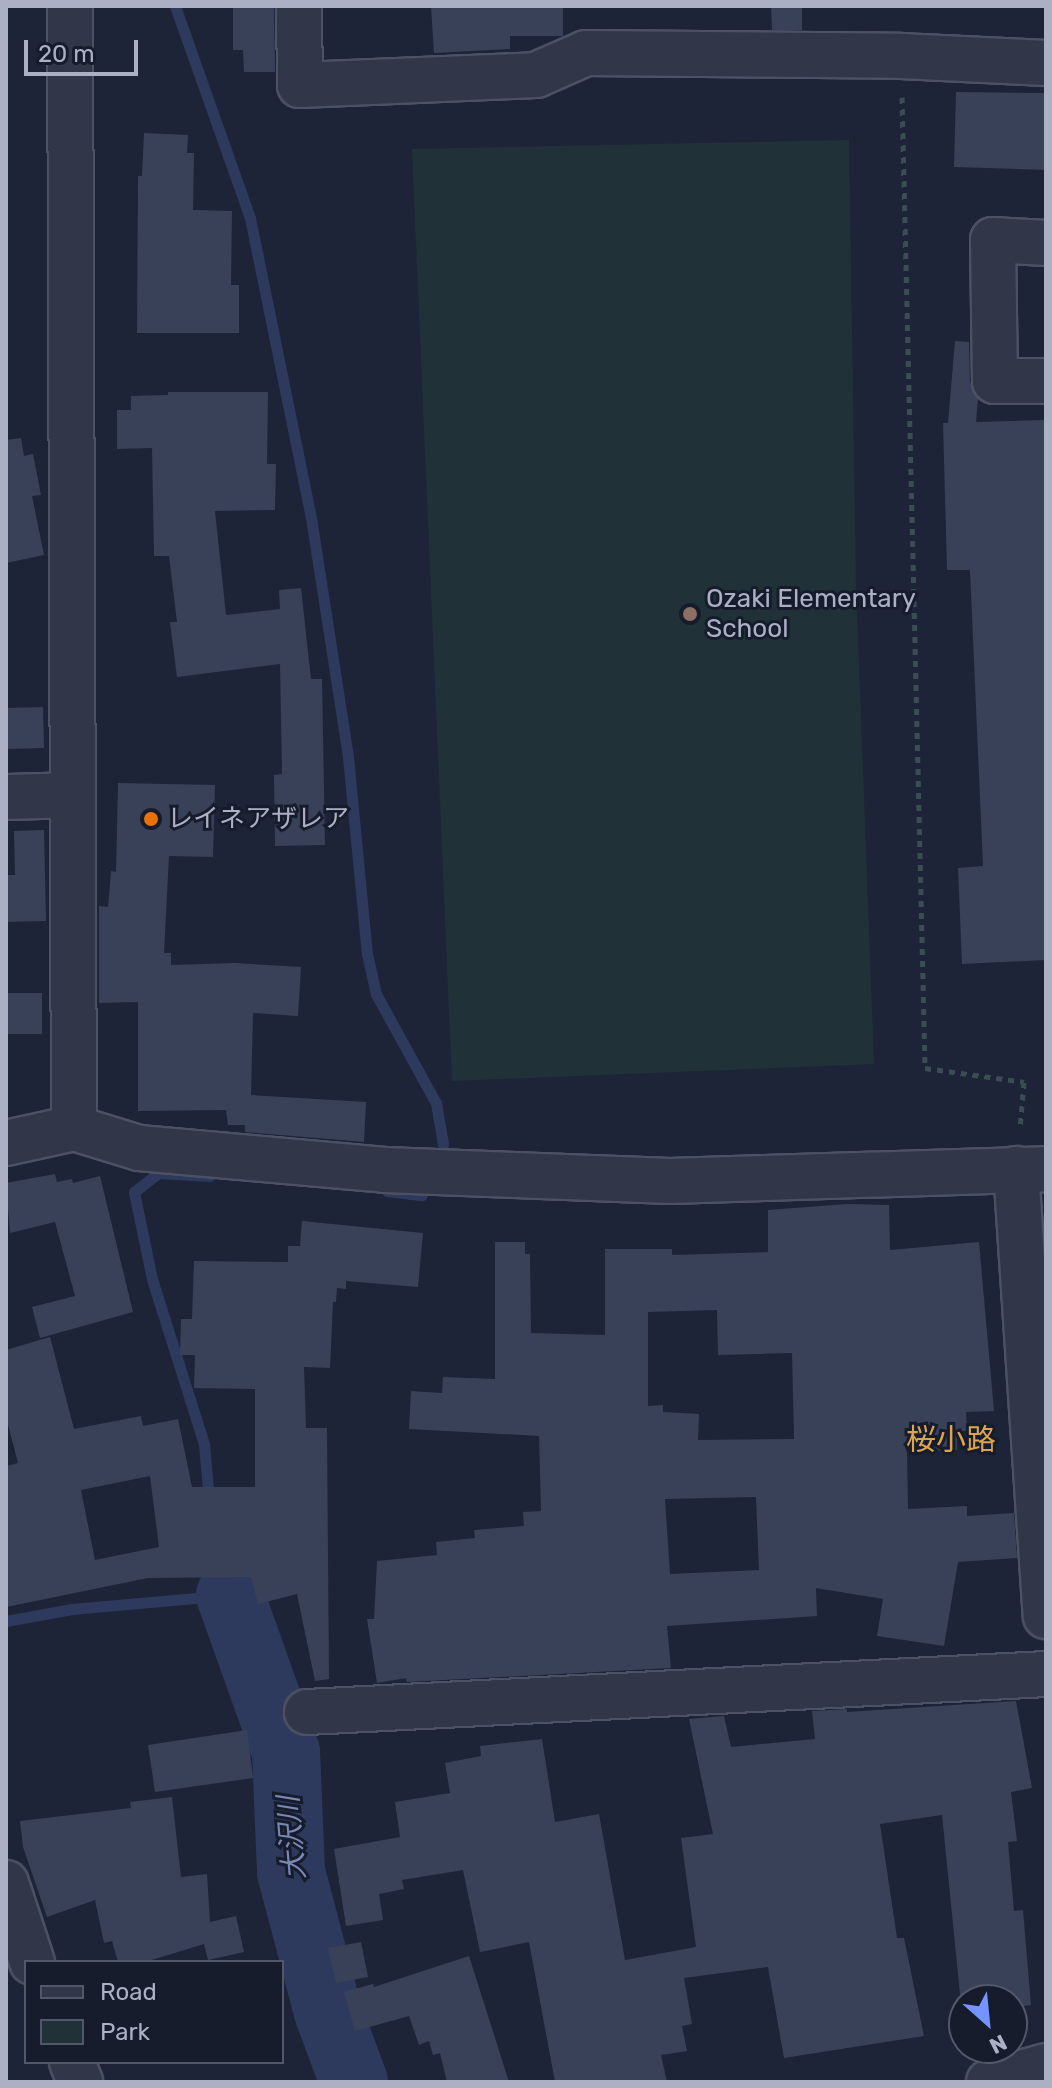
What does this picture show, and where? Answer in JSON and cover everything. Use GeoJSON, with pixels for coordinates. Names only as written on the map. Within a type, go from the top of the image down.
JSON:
{"type":"FeatureCollection","features":[{"type":"Feature","properties":{"kind":"street"},"geometry":{"type":"LineString","coordinates":[[70,6],[74,1128]]}},
{"type":"Feature","properties":{"kind":"street"},"geometry":{"type":"LineString","coordinates":[[299,6],[300,85],[536,75],[586,53],[901,56],[1046,63]]}},
{"type":"Feature","properties":{"kind":"street"},"geometry":{"type":"LineString","coordinates":[[1046,243],[993,240],[995,381],[1046,381]]}},
{"type":"Feature","properties":{"kind":"street"},"geometry":{"type":"LineString","coordinates":[[6,797],[72,795]]}},
{"type":"Feature","properties":{"kind":"street"},"geometry":{"type":"LineString","coordinates":[[6,1143],[74,1128],[139,1148],[385,1170],[670,1181],[1031,1169],[1046,1616]]}},
{"type":"Feature","properties":{"kind":"street"},"geometry":{"type":"LineString","coordinates":[[307,1712],[1046,1674]]}},
{"type":"Feature","properties":{"kind":"street"},"geometry":{"type":"LineString","coordinates":[[6,1883],[31,1960]]}},
{"type":"Feature","properties":{"kind":"street"},"geometry":{"type":"LineString","coordinates":[[989,2082],[1046,2066]]}},
{"type":"Feature","properties":{"kind":"path"},"geometry":{"type":"LineString","coordinates":[[901,56],[925,1068],[1024,1082],[1031,1169]]}},
{"type":"Feature","properties":{"kind":"green space"},"geometry":{"type":"Polygon","coordinates":[[[849,140],[856,585],[874,1064],[452,1081],[412,149],[849,140]]]}},
{"type":"Feature","properties":{"kind":"building"},"geometry":{"type":"Polygon","coordinates":[[[233,6],[274,6],[275,72],[244,72],[243,50],[233,50],[233,6]]]}},
{"type":"Feature","properties":{"kind":"building"},"geometry":{"type":"Polygon","coordinates":[[[431,6],[563,6],[563,36],[510,36],[510,49],[434,53],[431,6]]]}},
{"type":"Feature","properties":{"kind":"building"},"geometry":{"type":"Polygon","coordinates":[[[771,6],[802,6],[802,30],[772,30],[771,6]]]}},
{"type":"Feature","properties":{"kind":"building"},"geometry":{"type":"Polygon","coordinates":[[[956,92],[1046,93],[1046,170],[954,167],[956,92]]]}},
{"type":"Feature","properties":{"kind":"building"},"geometry":{"type":"Polygon","coordinates":[[[144,133],[188,135],[187,153],[194,153],[193,210],[232,211],[231,285],[239,285],[239,333],[137,333],[138,176],[142,176],[144,133]]]}},
{"type":"Feature","properties":{"kind":"building"},"geometry":{"type":"Polygon","coordinates":[[[955,341],[969,342],[970,381],[978,399],[976,422],[1046,420],[1046,960],[962,964],[958,868],[983,866],[970,570],[947,570],[943,423],[948,423],[955,341]]]}},
{"type":"Feature","properties":{"kind":"building"},"geometry":{"type":"Polygon","coordinates":[[[168,392],[268,392],[267,464],[276,464],[275,510],[215,511],[226,615],[280,609],[279,590],[301,588],[311,679],[322,679],[325,845],[275,846],[274,775],[282,774],[280,664],[177,677],[170,622],[177,622],[169,556],[154,556],[152,448],[117,449],[117,410],[131,410],[131,396],[168,395],[168,392]]]}},
{"type":"Feature","properties":{"kind":"building"},"geometry":{"type":"Polygon","coordinates":[[[21,438],[24,456],[33,454],[41,495],[32,496],[44,555],[6,563],[6,440],[21,438]]]}},
{"type":"Feature","properties":{"kind":"building"},"geometry":{"type":"Polygon","coordinates":[[[43,707],[44,748],[6,749],[6,708],[43,707]]]}},
{"type":"Feature","properties":{"kind":"building"},"geometry":{"type":"Polygon","coordinates":[[[118,783],[215,785],[213,857],[169,856],[164,953],[171,953],[171,965],[235,963],[301,967],[298,1016],[253,1013],[251,1095],[366,1102],[364,1142],[245,1132],[245,1125],[228,1125],[226,1110],[138,1111],[138,1002],[99,1003],[99,906],[108,907],[111,871],[116,872],[118,783]]]}},
{"type":"Feature","properties":{"kind":"building"},"geometry":{"type":"Polygon","coordinates":[[[44,830],[46,921],[6,922],[6,875],[15,875],[14,831],[44,830]]]}},
{"type":"Feature","properties":{"kind":"building"},"geometry":{"type":"Polygon","coordinates":[[[6,993],[42,993],[42,1034],[6,1034],[6,993]]]}},
{"type":"Feature","properties":{"kind":"building"},"geometry":{"type":"Polygon","coordinates":[[[55,1174],[57,1182],[72,1179],[73,1183],[100,1176],[133,1312],[40,1338],[32,1307],[75,1296],[55,1222],[10,1233],[6,1183],[55,1174]]]}},
{"type":"Feature","properties":{"kind":"building"},"geometry":{"type":"Polygon","coordinates":[[[847,1204],[889,1205],[890,1250],[979,1242],[994,1411],[966,1412],[967,1431],[957,1431],[957,1450],[907,1451],[908,1509],[967,1506],[967,1516],[1014,1513],[1017,1558],[958,1562],[944,1646],[877,1636],[883,1599],[816,1588],[817,1616],[667,1626],[671,1668],[407,1682],[406,1678],[377,1683],[367,1619],[374,1619],[377,1561],[437,1555],[436,1542],[475,1538],[474,1530],[524,1526],[523,1512],[541,1511],[539,1436],[409,1429],[411,1391],[442,1393],[443,1377],[495,1379],[495,1242],[525,1242],[525,1254],[530,1254],[531,1333],[605,1335],[605,1249],[672,1249],[672,1255],[768,1252],[768,1210],[847,1204]],[[717,1310],[648,1312],[648,1406],[663,1405],[663,1412],[699,1414],[698,1440],[794,1439],[792,1353],[718,1355],[717,1310]],[[756,1497],[665,1499],[670,1574],[759,1570],[756,1497]]]}},
{"type":"Feature","properties":{"kind":"building"},"geometry":{"type":"Polygon","coordinates":[[[302,1221],[423,1233],[418,1287],[346,1281],[346,1289],[337,1288],[336,1302],[333,1302],[330,1368],[304,1367],[306,1428],[327,1428],[329,1679],[315,1681],[297,1594],[258,1604],[251,1577],[148,1578],[6,1607],[6,1466],[18,1463],[6,1417],[6,1350],[50,1337],[74,1429],[141,1416],[143,1426],[178,1419],[192,1487],[255,1487],[255,1389],[194,1388],[195,1355],[180,1355],[181,1319],[192,1319],[194,1261],[288,1262],[288,1246],[300,1246],[302,1221]],[[150,1476],[81,1490],[95,1560],[159,1547],[150,1476]]]}},
{"type":"Feature","properties":{"kind":"building"},"geometry":{"type":"Polygon","coordinates":[[[1016,1701],[1032,1788],[1011,1792],[1017,1841],[1008,1842],[1014,1911],[1023,1910],[1031,2005],[1028,2005],[1028,1984],[959,1984],[942,1815],[880,1824],[897,1938],[904,1938],[924,2036],[784,2058],[768,1967],[684,1978],[692,2024],[682,2026],[687,2051],[661,2055],[667,2082],[555,2082],[529,1942],[480,1952],[463,1870],[402,1880],[404,1889],[379,1894],[383,1920],[346,1926],[334,1849],[400,1837],[395,1802],[450,1793],[445,1763],[481,1756],[480,1746],[542,1739],[555,1822],[599,1814],[625,1960],[696,1947],[681,1838],[713,1834],[689,1719],[724,1716],[731,1747],[815,1739],[812,1711],[847,1709],[847,1712],[1016,1701]]]}},
{"type":"Feature","properties":{"kind":"building"},"geometry":{"type":"Polygon","coordinates":[[[247,1730],[253,1778],[155,1792],[148,1745],[247,1730]]]}},
{"type":"Feature","properties":{"kind":"building"},"geometry":{"type":"Polygon","coordinates":[[[172,1797],[181,1877],[207,1874],[210,1922],[236,1916],[244,1952],[208,1960],[204,1944],[152,1960],[117,1960],[112,1941],[104,1943],[95,1900],[47,1917],[23,1847],[20,1821],[131,1808],[130,1802],[172,1797]]]}},
{"type":"Feature","properties":{"kind":"building"},"geometry":{"type":"Polygon","coordinates":[[[361,1942],[368,1977],[336,1983],[328,1948],[361,1942]]]}},
{"type":"Feature","properties":{"kind":"building"},"geometry":{"type":"Polygon","coordinates":[[[469,1956],[509,2082],[447,2082],[440,2053],[433,2055],[429,2041],[419,2045],[409,2016],[355,2031],[344,1992],[373,1984],[374,1987],[469,1956]]]}},
{"type":"Feature","properties":{"kind":"waterway"},"geometry":{"type":"LineString","coordinates":[[175,6],[250,218],[312,524],[348,757],[367,954],[376,994],[436,1103],[443,1144]]}},
{"type":"Feature","properties":{"kind":"waterway"},"geometry":{"type":"LineString","coordinates":[[209,1501],[204,1444],[152,1279],[134,1192],[158,1173],[210,1176]]}},
{"type":"Feature","properties":{"kind":"waterway"},"geometry":{"type":"LineString","coordinates":[[387,1191],[422,1195]]}},
{"type":"Feature","properties":{"kind":"waterway"},"geometry":{"type":"LineString","coordinates":[[6,1621],[72,1609],[230,1595],[222,1565]]}},
{"type":"Feature","properties":{"kind":"waterway","name":"大沢川"},"geometry":{"type":"LineString","coordinates":[[230,1595],[286,1752],[291,1872],[328,2012],[354,2082]]}},
{"type":"Feature","properties":{"kind":"place","name":"Ozaki Elementary School"},"geometry":{"type":"Point","coordinates":[690,614]}},
{"type":"Feature","properties":{"kind":"place","name":"レイネアザレア"},"geometry":{"type":"Point","coordinates":[151,819]}},
{"type":"Feature","properties":{"kind":"district","name":"桜小路"},"geometry":{"type":"Point","coordinates":[951,1440]}}]}
